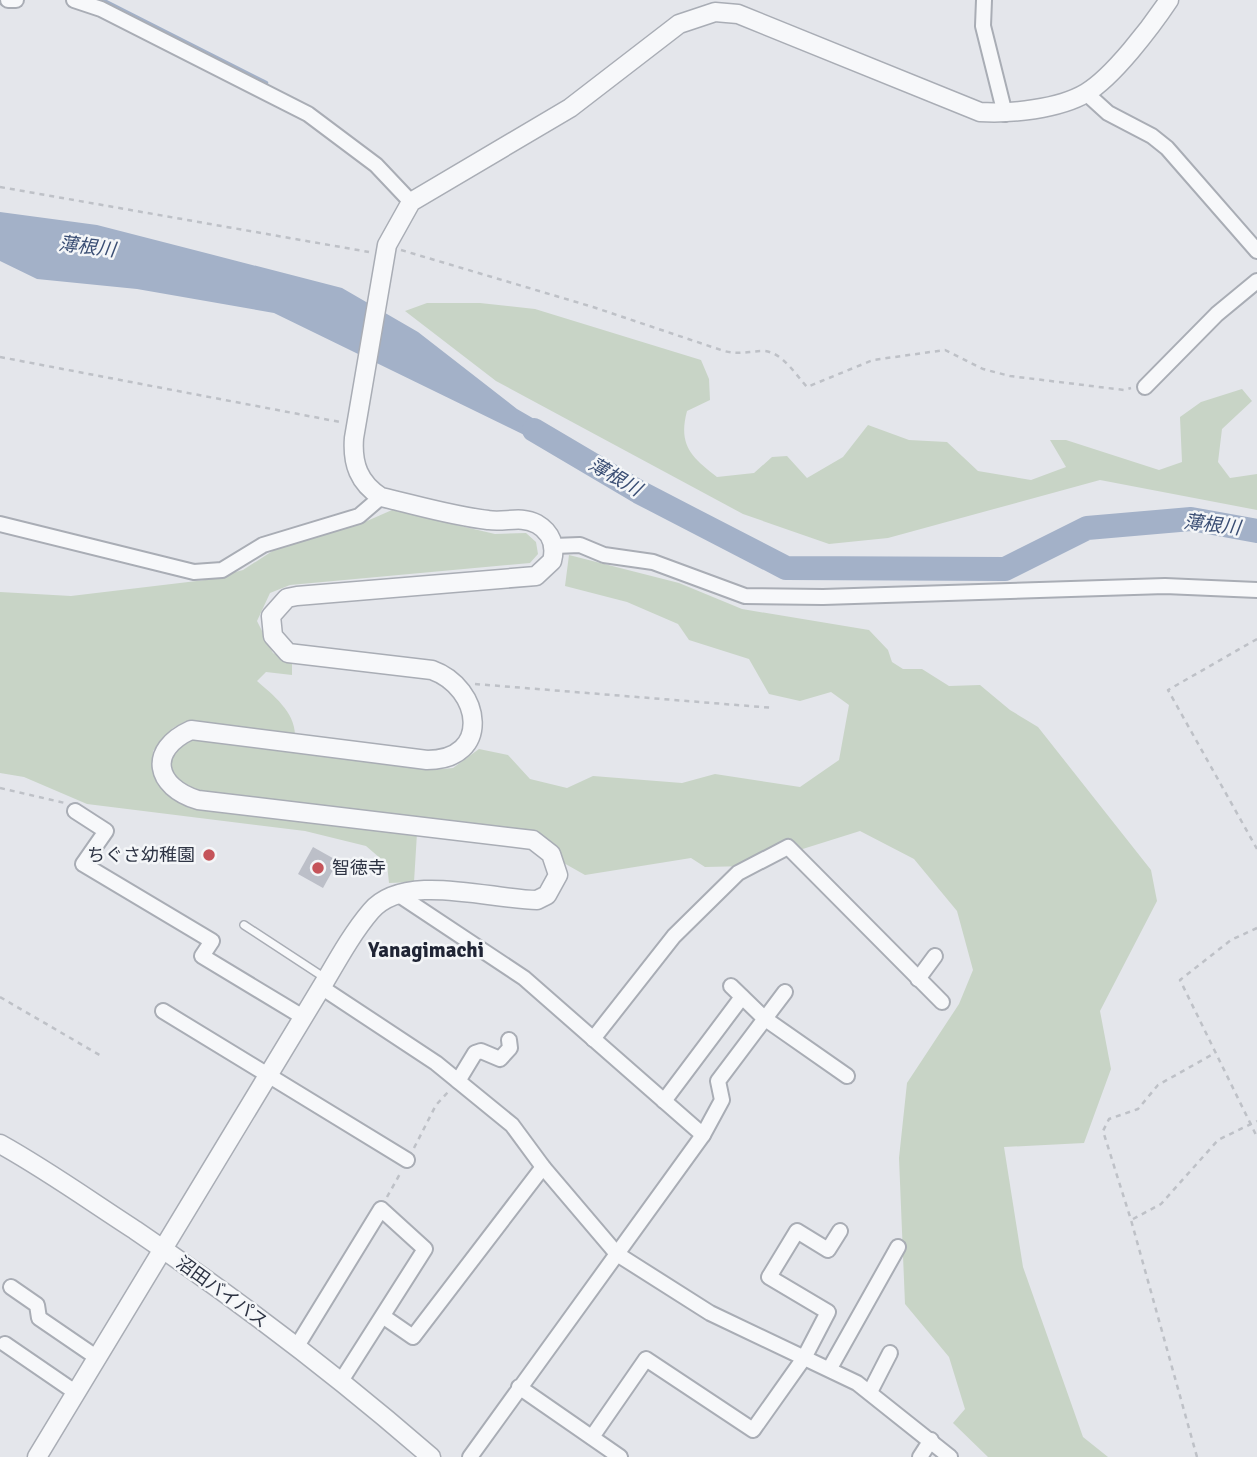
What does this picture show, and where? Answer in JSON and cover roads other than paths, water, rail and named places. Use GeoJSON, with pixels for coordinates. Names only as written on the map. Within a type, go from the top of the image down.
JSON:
{"type":"FeatureCollection","features":[{"type":"Feature","properties":{"kind":"street"},"geometry":{"type":"LineString","coordinates":[[8,0],[16,0]]}},
{"type":"Feature","properties":{"kind":"street"},"geometry":{"type":"LineString","coordinates":[[75,0],[101,9],[308,114],[376,165],[411,202]]}},
{"type":"Feature","properties":{"kind":"street"},"geometry":{"type":"LineString","coordinates":[[984,0],[983,26],[1001,87],[1005,114]]}},
{"type":"Feature","properties":{"kind":"street"},"geometry":{"type":"LineString","coordinates":[[37,1457],[96,1356],[165,1251],[323,983],[371,910],[399,895],[456,891],[537,900],[547,895],[558,875],[551,854],[533,841],[198,800],[185,796],[164,778],[162,755],[179,736],[191,730],[439,760],[461,752],[473,731],[473,717],[458,687],[444,674],[432,670],[288,653],[273,636],[271,616],[287,598],[536,576],[552,561],[554,546],[544,530],[527,521],[482,520],[381,497],[370,490],[358,471],[353,450],[387,245],[411,202],[570,108],[679,24],[710,6],[738,14],[980,113],[1005,114],[1086,93],[1135,45],[1169,0]]}},
{"type":"Feature","properties":{"kind":"street"},"geometry":{"type":"LineString","coordinates":[[1086,93],[1108,113],[1152,136],[1167,148],[1257,251]]}},
{"type":"Feature","properties":{"kind":"street"},"geometry":{"type":"LineString","coordinates":[[1145,387],[1217,314],[1257,281]]}},
{"type":"Feature","properties":{"kind":"street"},"geometry":{"type":"LineString","coordinates":[[0,524],[194,572],[222,570],[263,545],[359,516],[381,497]]}},
{"type":"Feature","properties":{"kind":"street"},"geometry":{"type":"LineString","coordinates":[[554,546],[580,545],[604,555],[653,562],[745,596],[823,597],[1165,586],[1257,590]]}},
{"type":"Feature","properties":{"kind":"street"},"geometry":{"type":"LineString","coordinates":[[75,811],[106,831],[83,864],[212,941],[202,956],[303,1017]]}},
{"type":"Feature","properties":{"kind":"street"},"geometry":{"type":"LineString","coordinates":[[593,1040],[674,936],[738,873],[788,847],[942,1002]]}},
{"type":"Feature","properties":{"kind":"street"},"geometry":{"type":"LineString","coordinates":[[399,895],[524,978],[703,1135]]}},
{"type":"Feature","properties":{"kind":"street"},"geometry":{"type":"LineString","coordinates":[[918,979],[935,956]]}},
{"type":"Feature","properties":{"kind":"street"},"geometry":{"type":"LineString","coordinates":[[323,983],[458,1081],[512,1125],[543,1167],[617,1254],[710,1312],[830,1368],[870,1392],[950,1457]]}},
{"type":"Feature","properties":{"kind":"street"},"geometry":{"type":"LineString","coordinates":[[731,986],[764,1018],[847,1076]]}},
{"type":"Feature","properties":{"kind":"street"},"geometry":{"type":"LineString","coordinates":[[470,1457],[703,1135],[722,1100],[718,1081],[785,992]]}},
{"type":"Feature","properties":{"kind":"street"},"geometry":{"type":"LineString","coordinates":[[663,1101],[742,997]]}},
{"type":"Feature","properties":{"kind":"street"},"geometry":{"type":"LineString","coordinates":[[163,1011],[267,1077],[407,1160]]}},
{"type":"Feature","properties":{"kind":"street"},"geometry":{"type":"LineString","coordinates":[[458,1081],[475,1053],[481,1051],[500,1059],[510,1048],[509,1040]]}},
{"type":"Feature","properties":{"kind":"street","name":"沼田バイパス"},"geometry":{"type":"LineString","coordinates":[[1,1148],[165,1251],[297,1346],[431,1457]]}},
{"type":"Feature","properties":{"kind":"street"},"geometry":{"type":"LineString","coordinates":[[384,1317],[413,1337],[543,1167]]}},
{"type":"Feature","properties":{"kind":"street"},"geometry":{"type":"LineString","coordinates":[[297,1346],[381,1209],[425,1250],[341,1381]]}},
{"type":"Feature","properties":{"kind":"street"},"geometry":{"type":"LineString","coordinates":[[592,1437],[646,1359],[753,1430],[804,1357],[828,1312],[769,1277],[797,1231],[828,1250],[840,1231]]}},
{"type":"Feature","properties":{"kind":"street"},"geometry":{"type":"LineString","coordinates":[[830,1368],[898,1247]]}},
{"type":"Feature","properties":{"kind":"street"},"geometry":{"type":"LineString","coordinates":[[11,1287],[37,1305],[39,1318],[96,1356]]}},
{"type":"Feature","properties":{"kind":"street"},"geometry":{"type":"LineString","coordinates":[[5,1344],[75,1392]]}},
{"type":"Feature","properties":{"kind":"street"},"geometry":{"type":"LineString","coordinates":[[870,1392],[890,1353]]}},
{"type":"Feature","properties":{"kind":"street"},"geometry":{"type":"LineString","coordinates":[[519,1387],[620,1457]]}},
{"type":"Feature","properties":{"kind":"street"},"geometry":{"type":"LineString","coordinates":[[920,1457],[931,1440]]}},
{"type":"Feature","properties":{"kind":"lane"},"geometry":{"type":"LineString","coordinates":[[244,925],[323,983]]}},
{"type":"Feature","properties":{"kind":"water"},"geometry":{"type":"Polygon","coordinates":[[[0,212],[97,225],[342,288],[418,332],[517,409],[574,442],[555,450],[274,313],[137,289],[37,279],[0,261],[0,212]]]}},
{"type":"Feature","properties":{"kind":"waterway"},"geometry":{"type":"LineString","coordinates":[[102,0],[266,83]]}},
{"type":"Feature","properties":{"kind":"waterway","name":"薄根川"},"geometry":{"type":"LineString","coordinates":[[534,430],[639,492],[786,568],[1005,569],[1087,528],[1191,519],[1257,531]]}},
{"type":"Feature","properties":{"kind":"place","name":"ちぐさ幼稚園"},"geometry":{"type":"Point","coordinates":[209,855]}},
{"type":"Feature","properties":{"kind":"place","name":"智徳寺"},"geometry":{"type":"Point","coordinates":[318,868]}},
{"type":"Feature","properties":{"kind":"district","name":"Yanagimachi"},"geometry":{"type":"Point","coordinates":[426,950]}}]}
